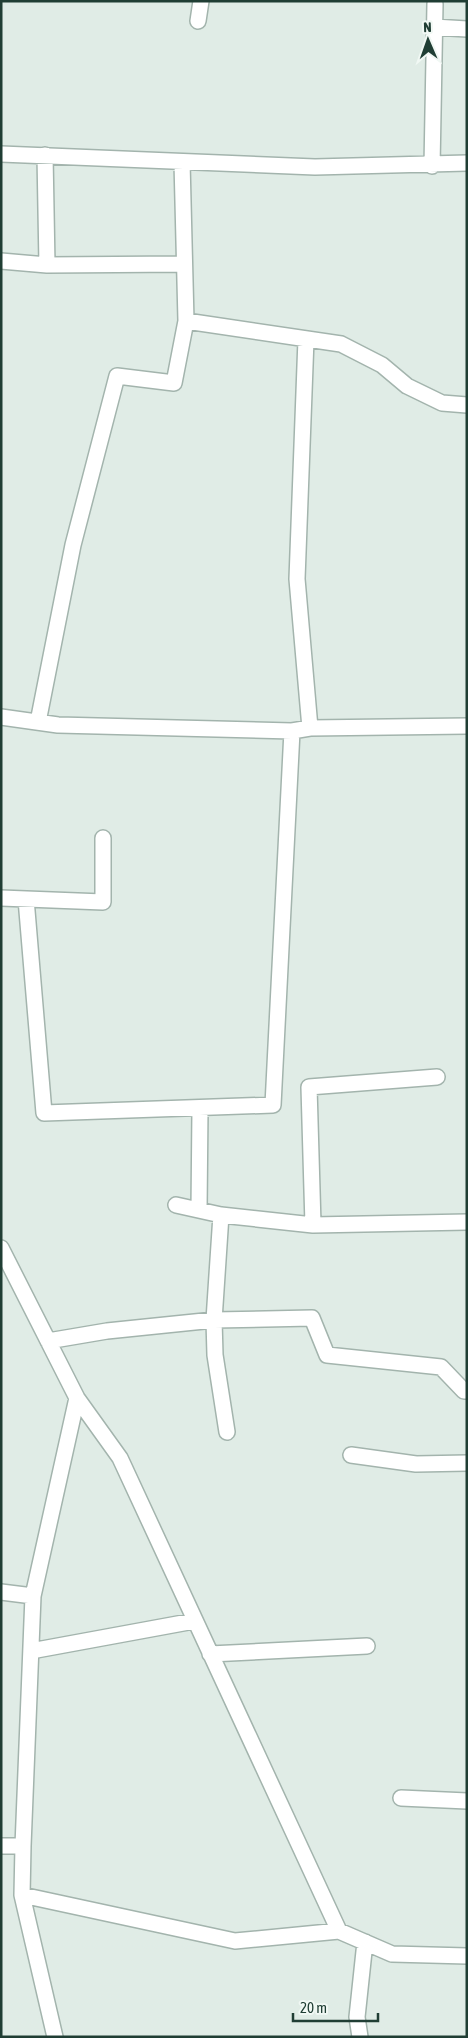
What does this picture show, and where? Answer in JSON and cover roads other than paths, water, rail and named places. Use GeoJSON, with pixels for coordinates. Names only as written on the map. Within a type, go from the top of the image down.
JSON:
{"type":"FeatureCollection","features":[{"type":"Feature","properties":{"kind":"street"},"geometry":{"type":"LineString","coordinates":[[198,21],[201,1]]}},
{"type":"Feature","properties":{"kind":"street"},"geometry":{"type":"LineString","coordinates":[[432,166],[435,4]]}},
{"type":"Feature","properties":{"kind":"street"},"geometry":{"type":"LineString","coordinates":[[434,27],[467,29]]}},
{"type":"Feature","properties":{"kind":"street"},"geometry":{"type":"LineString","coordinates":[[1,154],[315,167],[432,166],[467,163]]}},
{"type":"Feature","properties":{"kind":"street"},"geometry":{"type":"LineString","coordinates":[[45,156],[47,265]]}},
{"type":"Feature","properties":{"kind":"street"},"geometry":{"type":"LineString","coordinates":[[38,722],[73,545],[117,376],[174,384],[186,320],[182,162]]}},
{"type":"Feature","properties":{"kind":"street"},"geometry":{"type":"LineString","coordinates":[[1,262],[47,265],[184,264]]}},
{"type":"Feature","properties":{"kind":"street"},"geometry":{"type":"LineString","coordinates":[[186,320],[341,344],[382,365],[407,386],[442,404],[467,405]]}},
{"type":"Feature","properties":{"kind":"street"},"geometry":{"type":"LineString","coordinates":[[306,339],[297,579],[310,728]]}},
{"type":"Feature","properties":{"kind":"street"},"geometry":{"type":"LineString","coordinates":[[1,717],[58,725],[292,731],[310,728],[467,726]]}},
{"type":"Feature","properties":{"kind":"street"},"geometry":{"type":"LineString","coordinates":[[26,898],[44,1113],[272,1105],[292,731]]}},
{"type":"Feature","properties":{"kind":"street"},"geometry":{"type":"LineString","coordinates":[[1,898],[103,902],[103,838]]}},
{"type":"Feature","properties":{"kind":"street"},"geometry":{"type":"LineString","coordinates":[[313,1225],[309,1087],[437,1077]]}},
{"type":"Feature","properties":{"kind":"street"},"geometry":{"type":"LineString","coordinates":[[199,1210],[200,1109]]}},
{"type":"Feature","properties":{"kind":"street"},"geometry":{"type":"LineString","coordinates":[[176,1205],[221,1215],[313,1225],[467,1222]]}},
{"type":"Feature","properties":{"kind":"street"},"geometry":{"type":"LineString","coordinates":[[221,1215],[214,1320],[214,1354],[226,1432]]}},
{"type":"Feature","properties":{"kind":"street"},"geometry":{"type":"LineString","coordinates":[[1,1248],[77,1398],[120,1458],[339,1931]]}},
{"type":"Feature","properties":{"kind":"street"},"geometry":{"type":"LineString","coordinates":[[48,1341],[107,1331],[214,1320],[312,1318],[327,1355],[440,1366],[464,1391],[467,1391]]}},
{"type":"Feature","properties":{"kind":"street"},"geometry":{"type":"LineString","coordinates":[[55,2037],[22,1895],[23,1846],[33,1596],[77,1398]]}},
{"type":"Feature","properties":{"kind":"street"},"geometry":{"type":"LineString","coordinates":[[352,1455],[416,1464],[467,1462]]}},
{"type":"Feature","properties":{"kind":"street"},"geometry":{"type":"LineString","coordinates":[[1,1592],[33,1596]]}},
{"type":"Feature","properties":{"kind":"street"},"geometry":{"type":"LineString","coordinates":[[31,1651],[194,1621]]}},
{"type":"Feature","properties":{"kind":"street"},"geometry":{"type":"LineString","coordinates":[[210,1654],[367,1646]]}},
{"type":"Feature","properties":{"kind":"street"},"geometry":{"type":"LineString","coordinates":[[401,1798],[467,1802]]}},
{"type":"Feature","properties":{"kind":"street"},"geometry":{"type":"LineString","coordinates":[[1,1846],[23,1846]]}},
{"type":"Feature","properties":{"kind":"street"},"geometry":{"type":"LineString","coordinates":[[22,1895],[236,1941],[339,1931],[392,1954],[467,1956]]}},
{"type":"Feature","properties":{"kind":"street"},"geometry":{"type":"LineString","coordinates":[[360,2037],[357,2017],[365,1942]]}}]}
